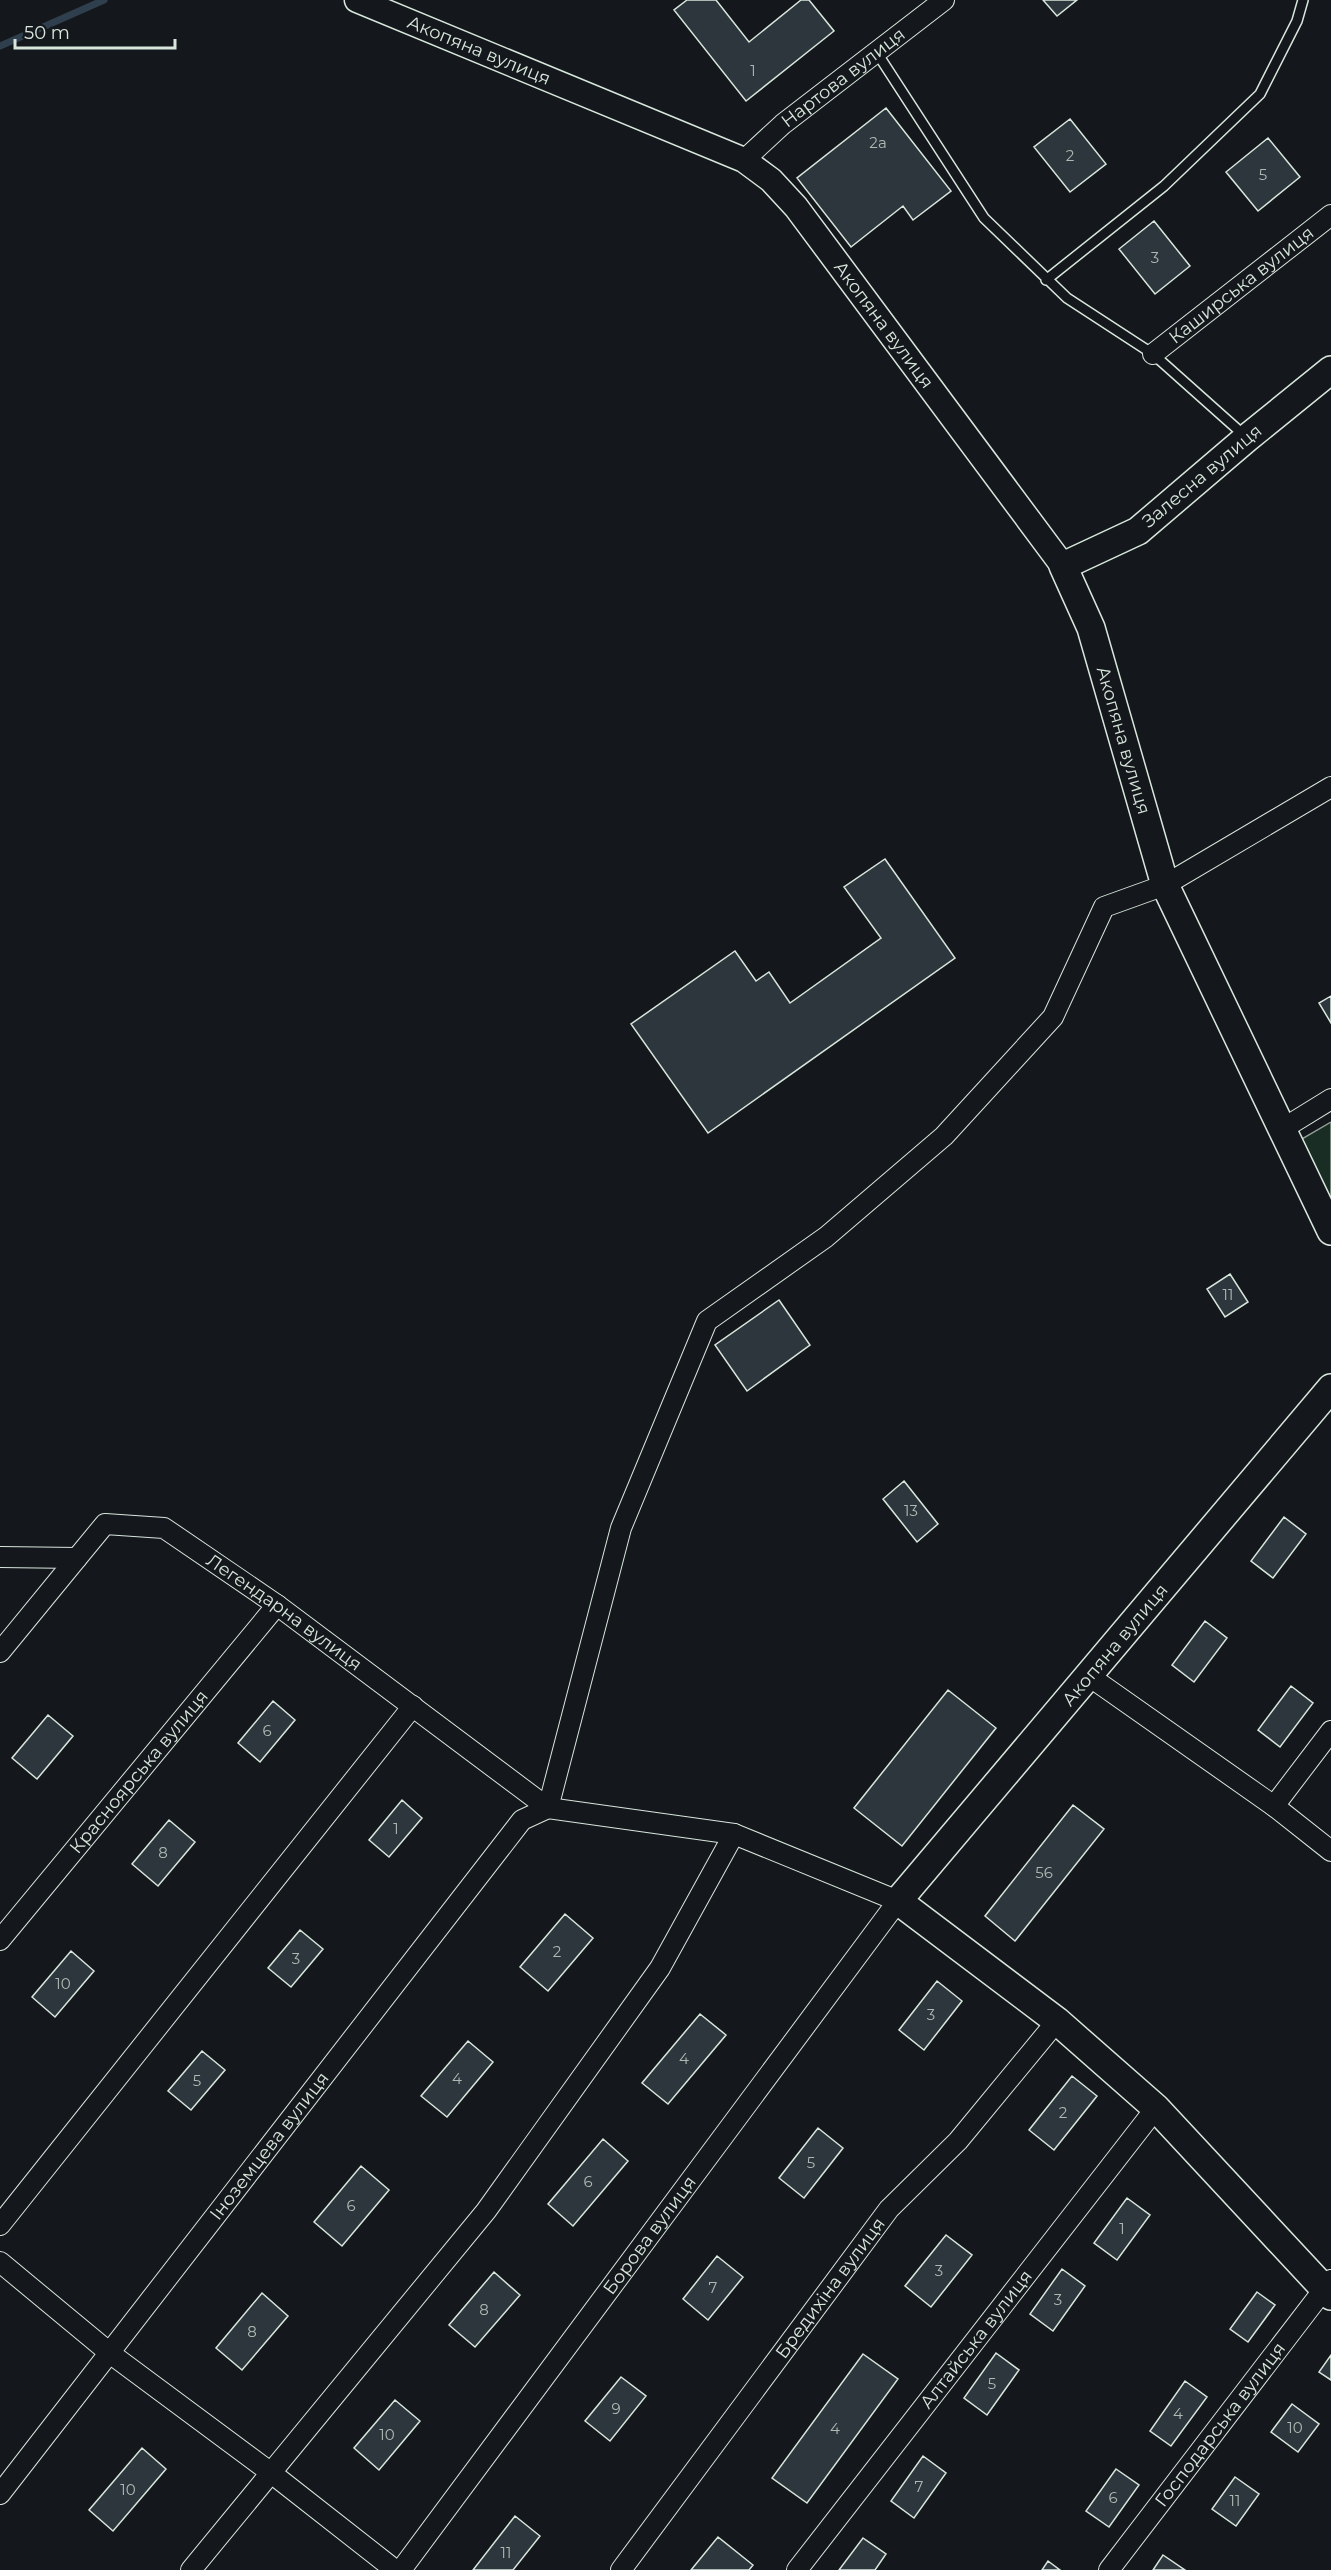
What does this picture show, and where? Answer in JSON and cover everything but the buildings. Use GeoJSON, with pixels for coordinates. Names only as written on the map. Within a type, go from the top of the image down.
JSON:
{"type":"FeatureCollection","features":[{"type":"Feature","properties":{"kind":"main road","name":"Залесна вулиця"},"geometry":{"type":"LineString","coordinates":[[1063,566],[1138,531],[1246,438],[1331,370]]}},
{"type":"Feature","properties":{"kind":"main road","name":"Акопяна вулиця"},"geometry":{"type":"LineString","coordinates":[[1063,566],[1091,628],[1165,885],[1284,1128],[1331,1231]]}},
{"type":"Feature","properties":{"kind":"main road","name":"Акопяна вулиця"},"geometry":{"type":"LineString","coordinates":[[898,1901],[1331,1388]]}},
{"type":"Feature","properties":{"kind":"main road"},"geometry":{"type":"LineString","coordinates":[[898,1901],[1057,2021],[1156,2108],[1329,2288]]}},
{"type":"Feature","properties":{"kind":"street","name":"Акопяна вулиця"},"geometry":{"type":"LineString","coordinates":[[357,0],[744,160],[771,180],[796,207],[1063,566]]}},
{"type":"Feature","properties":{"kind":"street","name":"Нартова вулиця"},"geometry":{"type":"LineString","coordinates":[[744,160],[783,124],[945,0]]}},
{"type":"Feature","properties":{"kind":"street","name":"Каширська вулиця"},"geometry":{"type":"LineString","coordinates":[[1153,354],[1331,215]]}},
{"type":"Feature","properties":{"kind":"street"},"geometry":{"type":"LineString","coordinates":[[898,1901],[734,1834],[548,1808],[621,1528],[708,1321],[826,1237],[944,1136],[1053,1017],[1104,907],[1165,885],[1331,787]]}},
{"type":"Feature","properties":{"kind":"street"},"geometry":{"type":"LineString","coordinates":[[1284,1128],[1331,1099]]}},
{"type":"Feature","properties":{"kind":"street","name":"Легендарна вулиця"},"geometry":{"type":"LineString","coordinates":[[77,1558],[105,1524],[164,1528],[277,1605],[548,1808]]}},
{"type":"Feature","properties":{"kind":"street"},"geometry":{"type":"LineString","coordinates":[[0,1557],[77,1558]]}},
{"type":"Feature","properties":{"kind":"street"},"geometry":{"type":"LineString","coordinates":[[0,1652],[77,1558]]}},
{"type":"Feature","properties":{"kind":"street","name":"Красноярська вулиця"},"geometry":{"type":"LineString","coordinates":[[0,1940],[277,1605]]}},
{"type":"Feature","properties":{"kind":"street"},"geometry":{"type":"LineString","coordinates":[[1089,1676],[1274,1806],[1331,1851]]}},
{"type":"Feature","properties":{"kind":"street"},"geometry":{"type":"LineString","coordinates":[[0,2225],[414,1706]]}},
{"type":"Feature","properties":{"kind":"street"},"geometry":{"type":"LineString","coordinates":[[1274,1806],[1331,1731]]}},
{"type":"Feature","properties":{"kind":"street","name":"Іноземцева вулиця"},"geometry":{"type":"LineString","coordinates":[[0,2494],[111,2354],[522,1820],[548,1808]]}},
{"type":"Feature","properties":{"kind":"street"},"geometry":{"type":"LineString","coordinates":[[191,2570],[486,2211],[660,1968],[734,1834]]}},
{"type":"Feature","properties":{"kind":"street","name":"Борова вулиця"},"geometry":{"type":"LineString","coordinates":[[401,2570],[898,1901]]}},
{"type":"Feature","properties":{"kind":"street","name":"Бредихіна вулиця"},"geometry":{"type":"LineString","coordinates":[[621,2570],[889,2209],[958,2141],[1057,2021]]}},
{"type":"Feature","properties":{"kind":"street","name":"Алтайська вулиця"},"geometry":{"type":"LineString","coordinates":[[797,2570],[1156,2108]]}},
{"type":"Feature","properties":{"kind":"street"},"geometry":{"type":"LineString","coordinates":[[0,2262],[111,2354],[270,2472],[395,2570]]}},
{"type":"Feature","properties":{"kind":"street","name":"Господарська вулиця"},"geometry":{"type":"LineString","coordinates":[[1109,2570],[1329,2288]]}},
{"type":"Feature","properties":{"kind":"lane"},"geometry":{"type":"LineString","coordinates":[[1046,280],[1164,186],[1260,94],[1297,21],[1303,0]]}},
{"type":"Feature","properties":{"kind":"lane"},"geometry":{"type":"LineString","coordinates":[[878,53],[984,218],[1067,298],[1153,354],[1246,438]]}},
{"type":"Feature","properties":{"kind":"green space"},"geometry":{"type":"Polygon","coordinates":[[[1331,1122],[1331,1203],[1300,1140],[1331,1122]]]}},
{"type":"Feature","properties":{"kind":"waterway"},"geometry":{"type":"LineString","coordinates":[[0,46],[104,0]]}}]}
